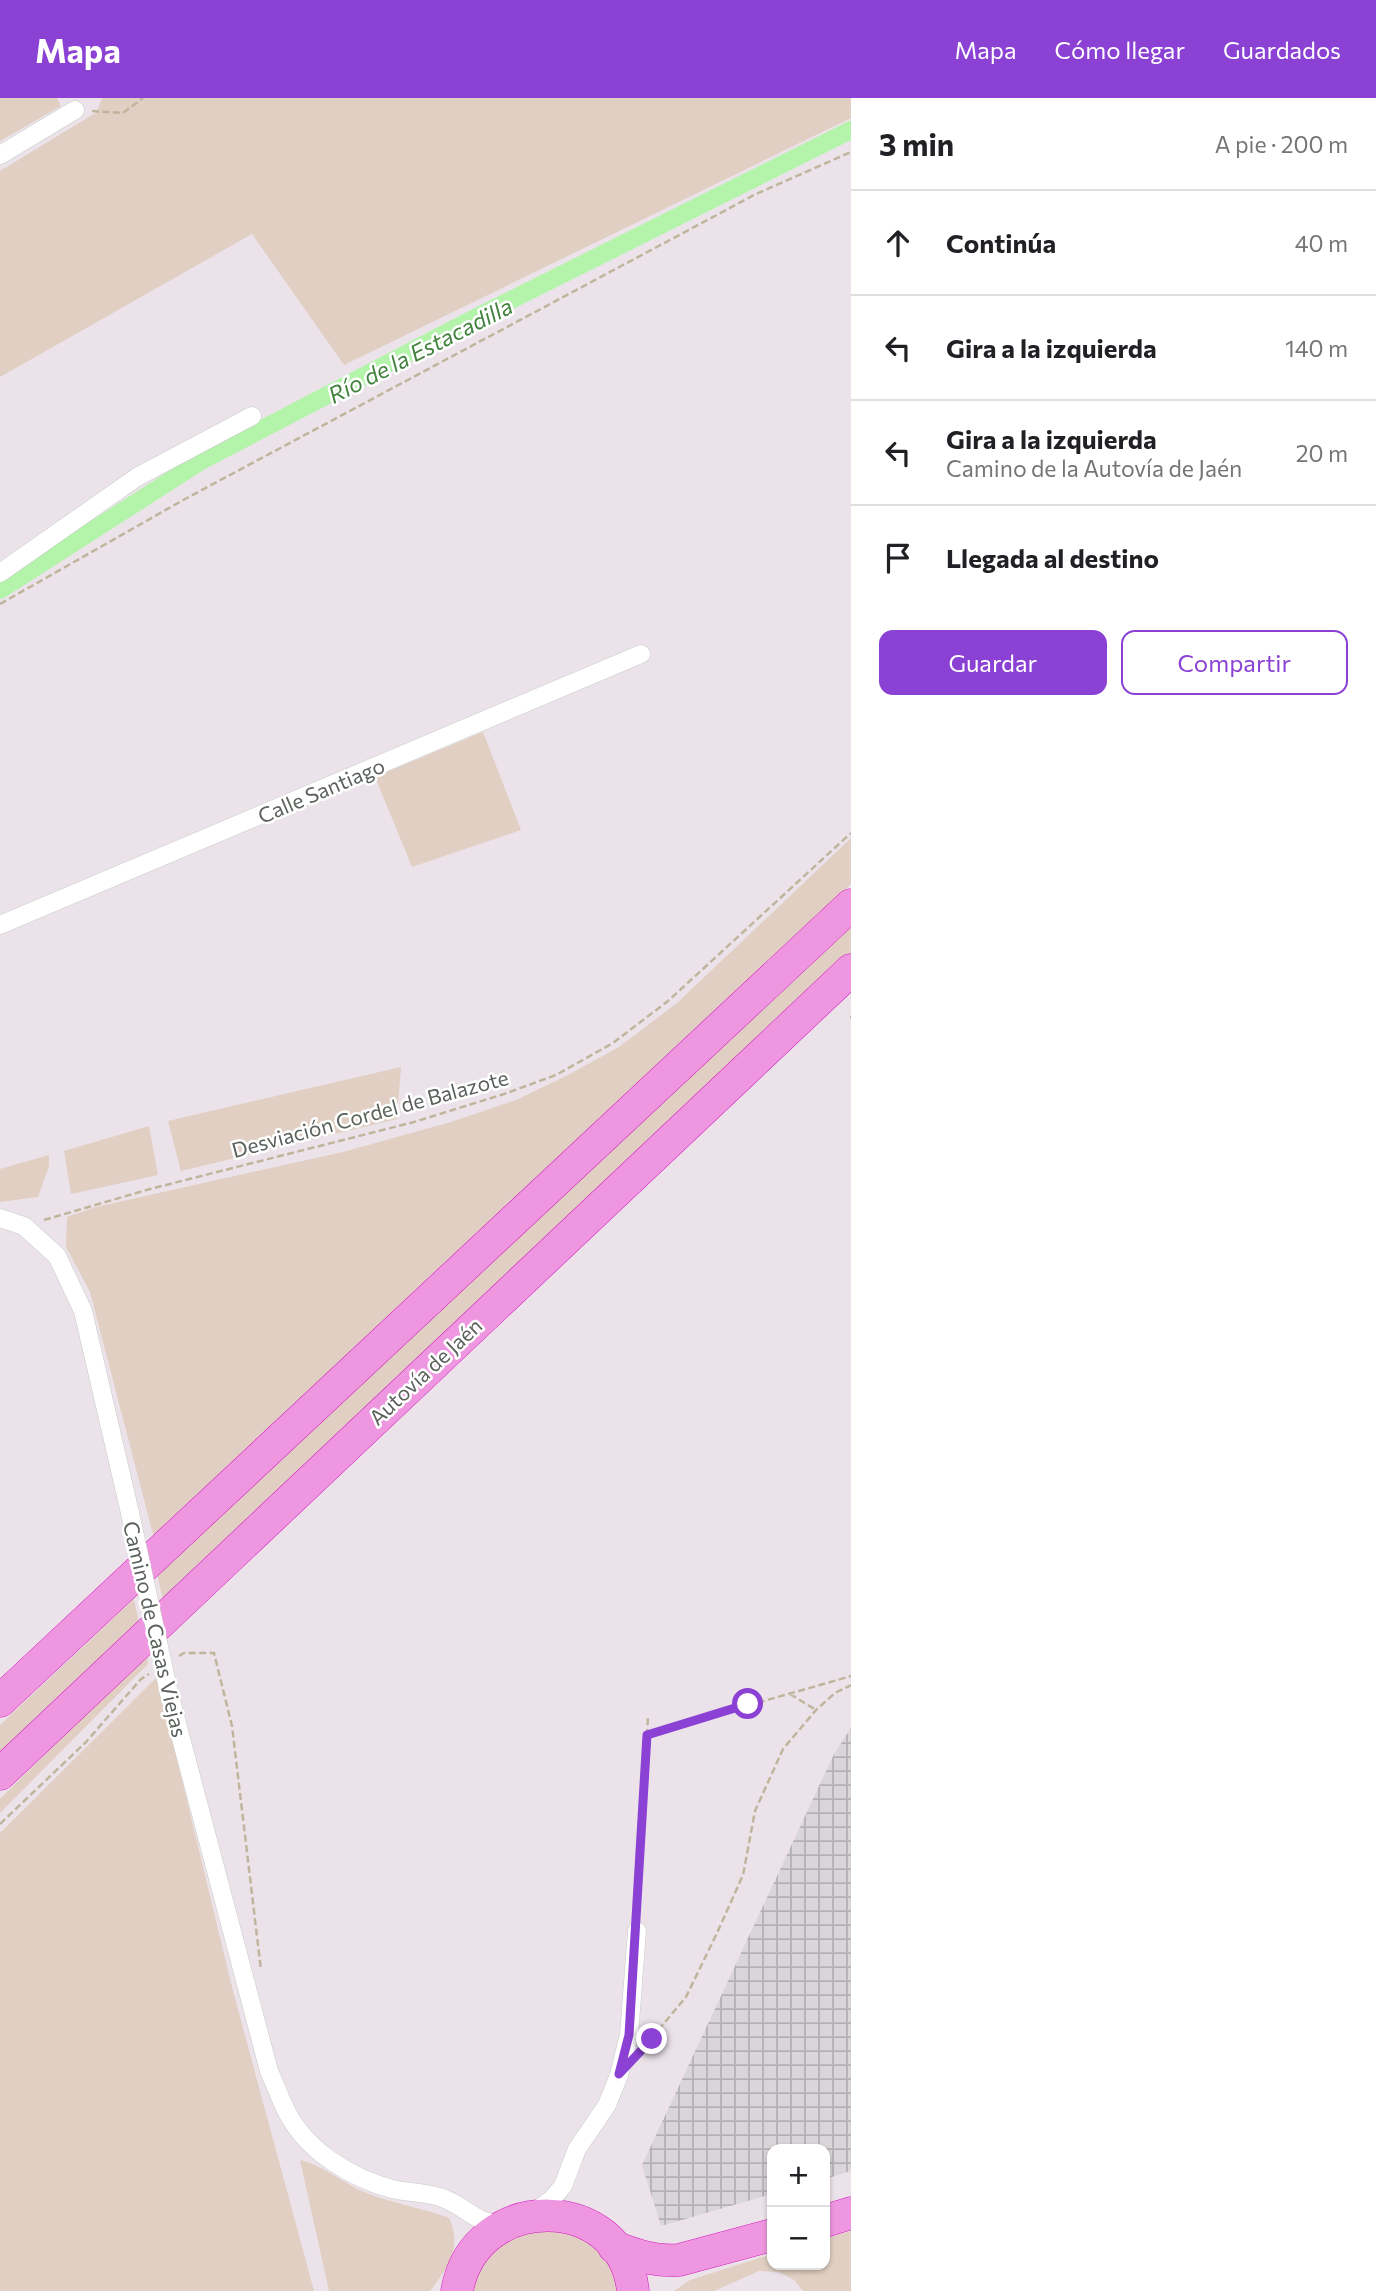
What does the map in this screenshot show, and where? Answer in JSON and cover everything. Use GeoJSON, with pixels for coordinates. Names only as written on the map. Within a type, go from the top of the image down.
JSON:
{"type":"FeatureCollection","features":[{"type":"Feature","properties":{"kind":"highway"},"geometry":{"type":"LineString","coordinates":[[0,1700],[851,905]]}},
{"type":"Feature","properties":{"kind":"highway","name":"Autovía de Jaén"},"geometry":{"type":"LineString","coordinates":[[0,1774],[851,970]]}},
{"type":"Feature","properties":{"kind":"highway"},"geometry":{"type":"LineString","coordinates":[[830,2219],[851,2213]]}},
{"type":"Feature","properties":{"kind":"highway"},"geometry":{"type":"LineString","coordinates":[[460,2277],[487,2236],[516,2221],[542,2215],[562,2216],[582,2222],[614,2247],[625,2263],[633,2291]]}},
{"type":"Feature","properties":{"kind":"highway"},"geometry":{"type":"LineString","coordinates":[[614,2247],[664,2261],[678,2260],[767,2236]]}},
{"type":"Feature","properties":{"kind":"highway"},"geometry":{"type":"LineString","coordinates":[[648,2291],[678,2260]]}},
{"type":"Feature","properties":{"kind":"street"},"geometry":{"type":"LineString","coordinates":[[0,155],[75,110]]}},
{"type":"Feature","properties":{"kind":"street"},"geometry":{"type":"LineString","coordinates":[[0,573],[137,477],[252,416]]}},
{"type":"Feature","properties":{"kind":"street","name":"Calle Santiago"},"geometry":{"type":"LineString","coordinates":[[0,925],[641,654]]}},
{"type":"Feature","properties":{"kind":"street","name":"Camino de Casas Viejas"},"geometry":{"type":"LineString","coordinates":[[0,1217],[24,1226],[57,1256],[83,1311],[169,1693],[269,2071],[290,2117],[308,2141],[337,2164],[369,2183],[445,2199],[477,2219],[516,2221]]}},
{"type":"Feature","properties":{"kind":"street"},"geometry":{"type":"LineString","coordinates":[[516,2221],[552,2199],[563,2186],[577,2149],[607,2105],[619,2074],[629,2035],[636,1931]]}},
{"type":"Feature","properties":{"kind":"street"},"geometry":{"type":"LineString","coordinates":[[569,2171],[572,2199],[582,2222]]}},
{"type":"Feature","properties":{"kind":"street"},"geometry":{"type":"LineString","coordinates":[[460,2209],[467,2220],[460,2277]]}},
{"type":"Feature","properties":{"kind":"path"},"geometry":{"type":"LineString","coordinates":[[75,110],[123,113],[143,98]]}},
{"type":"Feature","properties":{"kind":"path"},"geometry":{"type":"LineString","coordinates":[[0,604],[197,493],[756,194],[851,152]]}},
{"type":"Feature","properties":{"kind":"path","name":"Desviación Cordel de Balazote"},"geometry":{"type":"LineString","coordinates":[[24,1226],[163,1186],[414,1122],[556,1075],[613,1043],[668,1001],[851,832]]}},
{"type":"Feature","properties":{"kind":"path"},"geometry":{"type":"LineString","coordinates":[[647,1735],[851,1676]]}},
{"type":"Feature","properties":{"kind":"path"},"geometry":{"type":"LineString","coordinates":[[644,2048],[685,1997],[743,1875],[755,1811],[783,1749],[816,1710],[835,1693],[851,1685]]}},
{"type":"Feature","properties":{"kind":"path"},"geometry":{"type":"LineString","coordinates":[[790,1694],[816,1710]]}},
{"type":"Feature","properties":{"kind":"path"},"geometry":{"type":"LineString","coordinates":[[636,1931],[648,1716]]}},
{"type":"Feature","properties":{"kind":"shaded area"},"geometry":{"type":"Polygon","coordinates":[[[0,98],[57,98],[61,106],[0,141],[0,98]]]}},
{"type":"Feature","properties":{"kind":"shaded area"},"geometry":{"type":"Polygon","coordinates":[[[102,98],[851,98],[851,118],[344,365],[252,234],[0,377],[0,171],[97,112],[102,98]]]}},
{"type":"Feature","properties":{"kind":"shaded area"},"geometry":{"type":"Polygon","coordinates":[[[483,732],[521,830],[412,867],[375,777],[483,732]]]}},
{"type":"Feature","properties":{"kind":"shaded area"},"geometry":{"type":"Polygon","coordinates":[[[851,838],[851,884],[155,1542],[90,1292],[66,1247],[67,1217],[96,1207],[343,1152],[451,1122],[516,1100],[566,1076],[619,1047],[677,1003],[851,838]]]}},
{"type":"Feature","properties":{"kind":"shaded area"},"geometry":{"type":"Polygon","coordinates":[[[851,919],[851,957],[164,1604],[157,1574],[851,919]]]}},
{"type":"Feature","properties":{"kind":"shaded area"},"geometry":{"type":"Polygon","coordinates":[[[401,1067],[397,1119],[181,1171],[168,1121],[401,1067]]]}},
{"type":"Feature","properties":{"kind":"shaded area"},"geometry":{"type":"Polygon","coordinates":[[[149,1126],[158,1175],[71,1194],[64,1151],[149,1126]]]}},
{"type":"Feature","properties":{"kind":"shaded area"},"geometry":{"type":"Polygon","coordinates":[[[49,1155],[49,1166],[38,1197],[0,1202],[0,1169],[49,1155]]]}},
{"type":"Feature","properties":{"kind":"shaded area"},"geometry":{"type":"Polygon","coordinates":[[[134,1599],[140,1628],[0,1761],[0,1725],[134,1599]]]}},
{"type":"Feature","properties":{"kind":"shaded area"},"geometry":{"type":"Polygon","coordinates":[[[147,1654],[148,1664],[0,1813],[0,1799],[147,1654]]]}},
{"type":"Feature","properties":{"kind":"shaded area"},"geometry":{"type":"Polygon","coordinates":[[[157,1677],[233,1991],[314,2291],[0,2291],[0,1833],[157,1677]]]}},
{"type":"Feature","properties":{"kind":"shaded area"},"geometry":{"type":"Polygon","coordinates":[[[851,1728],[851,2171],[830,2177],[830,2144],[767,2144],[767,2195],[661,2226],[642,2165],[834,1754],[851,1728]]]}},
{"type":"Feature","properties":{"kind":"shaded area"},"geometry":{"type":"Polygon","coordinates":[[[300,2160],[369,2194],[449,2218],[454,2238],[452,2257],[430,2291],[329,2291],[300,2160]]]}},
{"type":"Feature","properties":{"kind":"shaded area"},"geometry":{"type":"Polygon","coordinates":[[[527,2229],[566,2232],[594,2244],[606,2257],[621,2291],[470,2291],[490,2252],[527,2229]]]}},
{"type":"Feature","properties":{"kind":"shaded area"},"geometry":{"type":"Polygon","coordinates":[[[851,2231],[851,2291],[803,2291],[794,2280],[779,2272],[759,2271],[714,2291],[674,2291],[690,2280],[767,2256],[767,2270],[830,2270],[830,2237],[851,2231]]]}},
{"type":"Feature","properties":{"kind":"waterway","name":"Río de la Estacadilla"},"geometry":{"type":"LineString","coordinates":[[0,590],[201,461],[471,320],[851,130]]}},
{"type":"Feature","properties":{"kind":"route"},"geometry":{"type":"LineString","coordinates":[[652,2039],[619,2074],[629,2035],[647,1735],[748,1704]]}}]}
